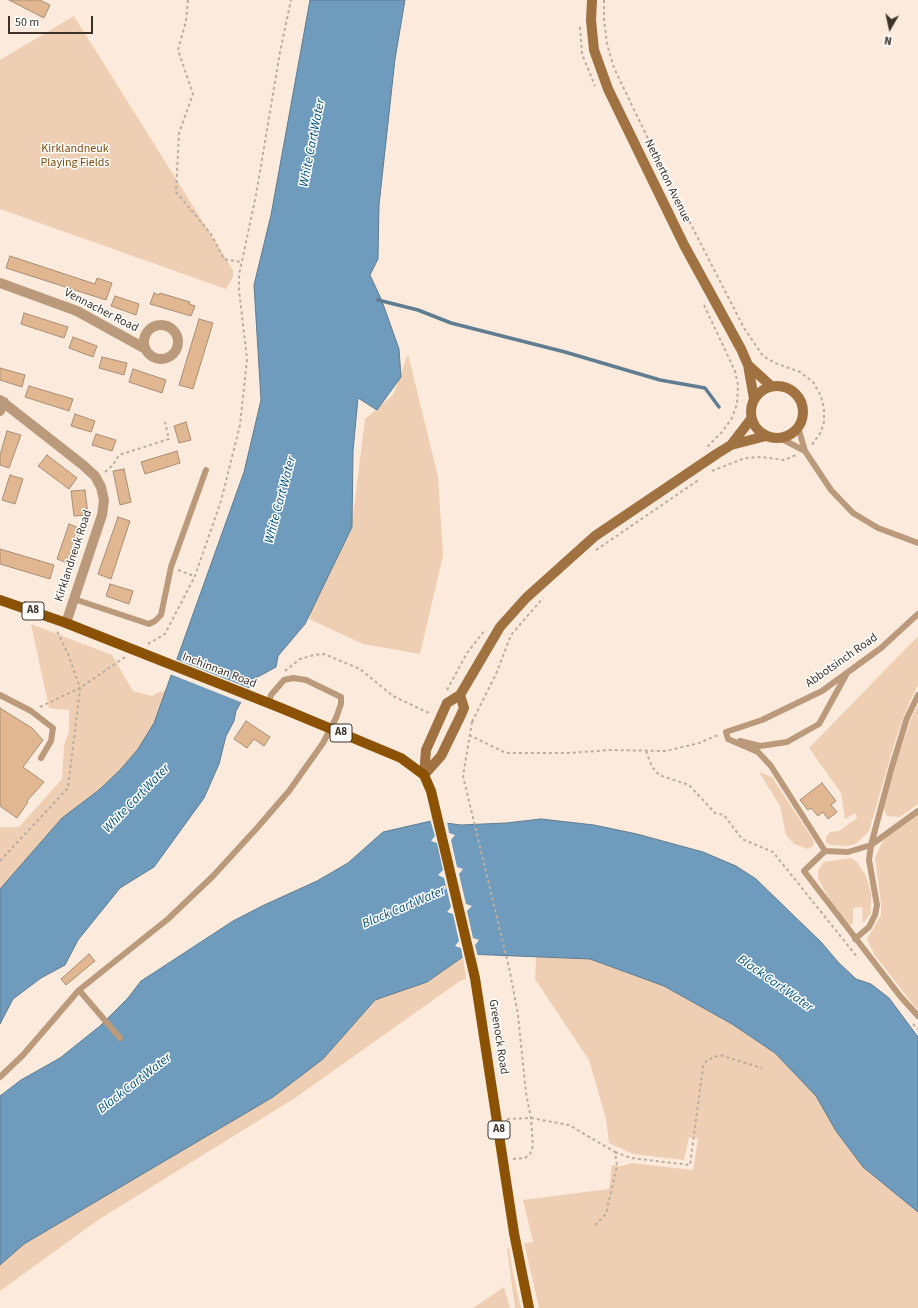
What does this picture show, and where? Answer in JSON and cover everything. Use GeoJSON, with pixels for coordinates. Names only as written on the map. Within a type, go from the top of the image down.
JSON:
{"type":"FeatureCollection","features":[{"type":"Feature","properties":{"kind":"main road","name":"Inchinnan Road"},"geometry":{"type":"LineString","coordinates":[[0,600],[66,623],[254,699],[281,708],[401,758],[424,775]]}},
{"type":"Feature","properties":{"kind":"main road","name":"Greenock Road"},"geometry":{"type":"LineString","coordinates":[[424,775],[433,799],[475,978],[498,1120],[514,1233],[529,1308]]}},
{"type":"Feature","properties":{"kind":"street","name":"Netherton Avenue"},"geometry":{"type":"LineString","coordinates":[[592,0],[591,20],[594,50],[608,89],[684,245],[741,350],[748,365],[754,399]]}},
{"type":"Feature","properties":{"kind":"street","name":"Vennacher Road"},"geometry":{"type":"LineString","coordinates":[[0,283],[77,311],[144,348]]}},
{"type":"Feature","properties":{"kind":"street","name":"Netherton Avenue"},"geometry":{"type":"LineString","coordinates":[[748,365],[771,386]]}},
{"type":"Feature","properties":{"kind":"street"},"geometry":{"type":"LineString","coordinates":[[731,445],[766,436],[780,438],[793,432],[798,427],[803,413],[799,398],[787,388],[771,386],[764,389],[754,399],[751,409],[751,419],[760,432],[766,436]]}},
{"type":"Feature","properties":{"kind":"street","name":"Kirklandneuk Road"},"geometry":{"type":"LineString","coordinates":[[1,404],[83,465],[96,478],[101,487],[104,500],[102,515],[66,623]]}},
{"type":"Feature","properties":{"kind":"street"},"geometry":{"type":"LineString","coordinates":[[424,775],[426,750],[447,703],[460,695],[500,627],[526,598],[595,536],[731,445],[751,419]]}},
{"type":"Feature","properties":{"kind":"street"},"geometry":{"type":"LineString","coordinates":[[424,775],[441,756],[464,708],[460,695]]}},
{"type":"Feature","properties":{"kind":"lane"},"geometry":{"type":"LineString","coordinates":[[798,427],[805,451],[831,490],[854,512],[878,528],[918,543]]}},
{"type":"Feature","properties":{"kind":"lane"},"geometry":{"type":"LineString","coordinates":[[780,438],[805,451]]}},
{"type":"Feature","properties":{"kind":"lane"},"geometry":{"type":"LineString","coordinates":[[74,599],[149,624],[155,621],[161,615],[171,568],[206,470]]}},
{"type":"Feature","properties":{"kind":"lane","name":"Abbotsinch Road"},"geometry":{"type":"LineString","coordinates":[[727,736],[796,705],[822,691],[881,648],[918,614]]}},
{"type":"Feature","properties":{"kind":"lane"},"geometry":{"type":"LineString","coordinates":[[727,736],[760,746],[787,742],[818,724],[847,674]]}},
{"type":"Feature","properties":{"kind":"lane"},"geometry":{"type":"LineString","coordinates":[[0,1077],[23,1055],[79,990],[168,919],[213,876],[257,828],[289,791],[323,743],[336,718],[341,704],[341,697],[306,680],[293,678],[284,680],[273,692],[268,704]]}},
{"type":"Feature","properties":{"kind":"lane"},"geometry":{"type":"LineString","coordinates":[[0,695],[31,711],[52,728],[51,741],[41,758]]}},
{"type":"Feature","properties":{"kind":"lane"},"geometry":{"type":"LineString","coordinates":[[855,939],[869,927],[875,915],[877,904],[869,860],[873,830],[907,718],[918,695]]}},
{"type":"Feature","properties":{"kind":"lane"},"geometry":{"type":"LineString","coordinates":[[727,736],[758,752],[771,766],[825,851]]}},
{"type":"Feature","properties":{"kind":"lane"},"geometry":{"type":"LineString","coordinates":[[918,811],[871,844],[848,852],[825,851],[804,871],[855,939],[918,1016]]}},
{"type":"Feature","properties":{"kind":"lane"},"geometry":{"type":"LineString","coordinates":[[79,990],[120,1038]]}},
{"type":"Feature","properties":{"kind":"path"},"geometry":{"type":"LineString","coordinates":[[188,0],[186,21],[178,50],[193,94],[179,133],[176,192],[211,234],[224,259],[241,262]]}},
{"type":"Feature","properties":{"kind":"path"},"geometry":{"type":"LineString","coordinates":[[31,711],[80,688],[134,651],[165,634],[195,576],[221,501],[240,425],[248,359],[239,290],[241,262],[256,195],[280,52],[291,0]]}},
{"type":"Feature","properties":{"kind":"path"},"geometry":{"type":"LineString","coordinates":[[604,0],[604,19],[607,44],[617,74],[682,209],[744,328],[763,356],[775,363],[800,372],[813,382],[821,396],[824,409],[821,432],[815,442],[805,451],[784,460],[761,457],[745,458],[709,472]]}},
{"type":"Feature","properties":{"kind":"path"},"geometry":{"type":"LineString","coordinates":[[580,24],[582,54],[596,88]]}},
{"type":"Feature","properties":{"kind":"path"},"geometry":{"type":"LineString","coordinates":[[703,304],[735,372],[738,385],[737,404],[732,418],[722,432],[703,451]]}},
{"type":"Feature","properties":{"kind":"path"},"geometry":{"type":"LineString","coordinates":[[96,478],[114,465],[119,455],[170,439],[165,422]]}},
{"type":"Feature","properties":{"kind":"path"},"geometry":{"type":"LineString","coordinates":[[595,551],[703,477]]}},
{"type":"Feature","properties":{"kind":"path"},"geometry":{"type":"LineString","coordinates":[[171,568],[195,576]]}},
{"type":"Feature","properties":{"kind":"path"},"geometry":{"type":"LineString","coordinates":[[511,1160],[525,1158],[530,1154],[533,1146],[531,1118],[526,1093],[518,1015],[510,972],[472,808],[463,776],[472,722],[496,674],[511,635],[546,594]]}},
{"type":"Feature","properties":{"kind":"path"},"geometry":{"type":"LineString","coordinates":[[0,861],[68,788],[80,688],[68,654],[51,618]]}},
{"type":"Feature","properties":{"kind":"path"},"geometry":{"type":"LineString","coordinates":[[445,694],[467,653],[489,625]]}},
{"type":"Feature","properties":{"kind":"path"},"geometry":{"type":"LineString","coordinates":[[283,672],[300,659],[324,654],[360,670],[393,696],[437,716]]}},
{"type":"Feature","properties":{"kind":"path"},"geometry":{"type":"LineString","coordinates":[[428,713],[433,709]]}},
{"type":"Feature","properties":{"kind":"path"},"geometry":{"type":"LineString","coordinates":[[465,719],[472,722]]}},
{"type":"Feature","properties":{"kind":"path"},"geometry":{"type":"LineString","coordinates":[[469,735],[506,752],[646,751],[672,749],[727,736]]}},
{"type":"Feature","properties":{"kind":"path"},"geometry":{"type":"LineString","coordinates":[[646,751],[652,767],[659,775],[689,785],[714,813],[724,815],[742,840],[773,852],[860,960]]}},
{"type":"Feature","properties":{"kind":"path"},"geometry":{"type":"LineString","coordinates":[[913,1024],[918,1029]]}},
{"type":"Feature","properties":{"kind":"path"},"geometry":{"type":"LineString","coordinates":[[498,1120],[531,1118],[569,1125],[615,1152],[632,1158],[690,1166],[703,1066],[707,1060],[720,1055],[762,1068]]}},
{"type":"Feature","properties":{"kind":"path"},"geometry":{"type":"LineString","coordinates":[[593,1227],[606,1214],[617,1166],[615,1152]]}},
{"type":"Feature","properties":{"kind":"green space","name":"Kirklandneuk Playing Fields"},"geometry":{"type":"Polygon","coordinates":[[[74,16],[233,270],[233,277],[226,289],[0,209],[0,60],[74,16]]]}},
{"type":"Feature","properties":{"kind":"green space"},"geometry":{"type":"Polygon","coordinates":[[[408,354],[438,477],[443,556],[420,654],[363,644],[309,619],[315,598],[353,516],[365,419],[393,395],[408,354]]]}},
{"type":"Feature","properties":{"kind":"green space"},"geometry":{"type":"Polygon","coordinates":[[[31,624],[112,655],[133,691],[152,696],[159,692],[166,691],[154,723],[138,749],[121,769],[99,790],[62,818],[0,889],[0,827],[19,827],[62,779],[64,745],[69,732],[69,710],[49,708],[31,624]]]}},
{"type":"Feature","properties":{"kind":"green space"},"geometry":{"type":"Polygon","coordinates":[[[918,636],[918,685],[910,701],[896,738],[869,831],[856,844],[846,846],[831,845],[826,843],[826,837],[830,832],[839,831],[857,818],[855,813],[845,819],[841,793],[809,748],[918,636]]]}},
{"type":"Feature","properties":{"kind":"green space"},"geometry":{"type":"Polygon","coordinates":[[[918,705],[918,804],[900,817],[887,816],[883,808],[911,719],[918,705]]]}},
{"type":"Feature","properties":{"kind":"green space"},"geometry":{"type":"Polygon","coordinates":[[[759,772],[772,777],[812,838],[814,842],[813,846],[808,849],[794,844],[786,835],[780,806],[759,772]]]}},
{"type":"Feature","properties":{"kind":"green space"},"geometry":{"type":"Polygon","coordinates":[[[918,813],[918,1011],[874,954],[867,939],[881,915],[881,903],[875,858],[882,842],[892,831],[918,813]]]}},
{"type":"Feature","properties":{"kind":"green space"},"geometry":{"type":"Polygon","coordinates":[[[851,858],[857,862],[866,876],[871,893],[871,905],[870,914],[863,923],[862,907],[853,908],[853,923],[846,927],[818,879],[818,870],[824,862],[851,858]]]}},
{"type":"Feature","properties":{"kind":"green space"},"geometry":{"type":"Polygon","coordinates":[[[463,957],[466,979],[460,981],[295,1098],[98,1220],[0,1291],[0,1265],[24,1244],[323,1059],[375,1000],[427,982],[463,957]]]}},
{"type":"Feature","properties":{"kind":"green space"},"geometry":{"type":"Polygon","coordinates":[[[536,957],[590,959],[664,986],[732,1024],[775,1053],[816,1096],[836,1131],[863,1167],[918,1212],[918,1308],[539,1308],[524,1243],[533,1242],[523,1200],[609,1189],[612,1165],[621,1166],[632,1163],[693,1170],[698,1139],[689,1137],[684,1160],[633,1154],[609,1143],[606,1119],[589,1060],[535,979],[536,957]]]}},
{"type":"Feature","properties":{"kind":"green space"},"geometry":{"type":"Polygon","coordinates":[[[509,1248],[521,1308],[515,1308],[507,1249],[509,1248]]]}},
{"type":"Feature","properties":{"kind":"green space"},"geometry":{"type":"Polygon","coordinates":[[[504,1287],[510,1308],[473,1308],[504,1287]]]}},
{"type":"Feature","properties":{"kind":"water","name":"White Cart Water"},"geometry":{"type":"Polygon","coordinates":[[[310,0],[405,0],[395,59],[379,205],[378,259],[370,275],[382,301],[399,349],[401,377],[377,410],[358,398],[353,451],[352,527],[305,624],[278,656],[276,667],[254,679],[236,711],[234,721],[226,736],[219,764],[204,798],[154,867],[120,888],[78,940],[65,965],[41,978],[13,999],[0,1024],[0,889],[62,818],[99,790],[121,769],[138,749],[154,723],[244,472],[261,400],[254,285],[271,215],[310,0]]]}},
{"type":"Feature","properties":{"kind":"water","name":"Black Cart Water"},"geometry":{"type":"Polygon","coordinates":[[[541,819],[594,825],[637,834],[703,852],[736,866],[756,879],[822,943],[838,962],[856,979],[871,984],[889,998],[918,1037],[918,1212],[863,1167],[836,1131],[816,1096],[775,1053],[732,1024],[664,986],[590,959],[467,954],[427,982],[375,1000],[323,1059],[273,1097],[24,1244],[0,1265],[0,1096],[21,1080],[60,1058],[100,1026],[128,998],[141,981],[233,921],[317,881],[348,863],[383,832],[431,821],[461,825],[506,823],[541,819]]]}},
{"type":"Feature","properties":{"kind":"pier"},"geometry":{"type":"Polygon","coordinates":[[[175,659],[251,689],[243,703],[170,674],[175,659]]]}},
{"type":"Feature","properties":{"kind":"pier"},"geometry":{"type":"Polygon","coordinates":[[[430,819],[447,821],[449,833],[455,835],[451,840],[457,867],[463,869],[459,874],[466,904],[472,906],[467,911],[473,938],[479,940],[475,945],[478,957],[467,956],[463,959],[461,948],[455,946],[459,941],[453,914],[447,912],[451,907],[444,878],[438,875],[443,870],[437,843],[431,841],[435,836],[430,819]]]}},
{"type":"Feature","properties":{"kind":"building"},"geometry":{"type":"Polygon","coordinates":[[[9,0],[40,0],[50,5],[44,18],[9,0]]]}},
{"type":"Feature","properties":{"kind":"building"},"geometry":{"type":"Polygon","coordinates":[[[10,256],[95,284],[97,278],[112,283],[106,300],[6,268],[10,256]]]}},
{"type":"Feature","properties":{"kind":"building"},"geometry":{"type":"Polygon","coordinates":[[[154,293],[159,295],[160,293],[190,302],[189,304],[195,306],[191,316],[150,304],[154,293]]]}},
{"type":"Feature","properties":{"kind":"building"},"geometry":{"type":"Polygon","coordinates":[[[115,296],[139,304],[136,315],[111,306],[115,296]]]}},
{"type":"Feature","properties":{"kind":"building"},"geometry":{"type":"Polygon","coordinates":[[[24,313],[68,327],[64,338],[21,324],[24,313]]]}},
{"type":"Feature","properties":{"kind":"building"},"geometry":{"type":"Polygon","coordinates":[[[199,319],[213,323],[193,389],[179,385],[199,319]]]}},
{"type":"Feature","properties":{"kind":"building"},"geometry":{"type":"Polygon","coordinates":[[[73,337],[97,346],[93,357],[69,348],[73,337]]]}},
{"type":"Feature","properties":{"kind":"building"},"geometry":{"type":"Polygon","coordinates":[[[102,357],[127,363],[124,375],[99,368],[102,357]]]}},
{"type":"Feature","properties":{"kind":"building"},"geometry":{"type":"Polygon","coordinates":[[[0,368],[25,375],[22,387],[0,380],[0,368]]]}},
{"type":"Feature","properties":{"kind":"building"},"geometry":{"type":"Polygon","coordinates":[[[133,369],[166,380],[162,393],[129,382],[133,369]]]}},
{"type":"Feature","properties":{"kind":"building"},"geometry":{"type":"Polygon","coordinates":[[[29,386],[73,399],[69,411],[25,397],[29,386]]]}},
{"type":"Feature","properties":{"kind":"building"},"geometry":{"type":"Polygon","coordinates":[[[75,414],[95,421],[91,432],[71,426],[75,414]]]}},
{"type":"Feature","properties":{"kind":"building"},"geometry":{"type":"Polygon","coordinates":[[[186,422],[191,440],[179,443],[174,426],[186,422]]]}},
{"type":"Feature","properties":{"kind":"building"},"geometry":{"type":"Polygon","coordinates":[[[7,431],[21,435],[9,468],[0,465],[0,455],[7,431]]]}},
{"type":"Feature","properties":{"kind":"building"},"geometry":{"type":"Polygon","coordinates":[[[96,434],[116,440],[112,451],[92,445],[96,434]]]}},
{"type":"Feature","properties":{"kind":"building"},"geometry":{"type":"Polygon","coordinates":[[[177,451],[180,463],[145,474],[141,462],[177,451]]]}},
{"type":"Feature","properties":{"kind":"building"},"geometry":{"type":"Polygon","coordinates":[[[47,455],[77,478],[69,489],[38,466],[47,455]]]}},
{"type":"Feature","properties":{"kind":"building"},"geometry":{"type":"Polygon","coordinates":[[[124,469],[131,502],[120,505],[113,471],[124,469]]]}},
{"type":"Feature","properties":{"kind":"building"},"geometry":{"type":"Polygon","coordinates":[[[10,475],[23,479],[15,504],[2,500],[10,475]]]}},
{"type":"Feature","properties":{"kind":"building"},"geometry":{"type":"Polygon","coordinates":[[[85,490],[88,515],[74,516],[71,491],[85,490]]]}},
{"type":"Feature","properties":{"kind":"building"},"geometry":{"type":"Polygon","coordinates":[[[118,517],[130,521],[111,579],[98,574],[118,517]]]}},
{"type":"Feature","properties":{"kind":"building"},"geometry":{"type":"Polygon","coordinates":[[[69,524],[81,529],[70,564],[57,559],[69,524]]]}},
{"type":"Feature","properties":{"kind":"building"},"geometry":{"type":"Polygon","coordinates":[[[0,549],[54,565],[50,579],[0,564],[0,549]]]}},
{"type":"Feature","properties":{"kind":"building"},"geometry":{"type":"Polygon","coordinates":[[[110,584],[133,591],[129,604],[106,596],[110,584]]]}},
{"type":"Feature","properties":{"kind":"building"},"geometry":{"type":"Polygon","coordinates":[[[0,708],[32,728],[43,740],[23,767],[44,782],[27,801],[28,802],[17,818],[0,806],[0,708]]]}},
{"type":"Feature","properties":{"kind":"building"},"geometry":{"type":"Polygon","coordinates":[[[246,721],[270,737],[264,746],[254,739],[247,748],[234,739],[246,721]]]}},
{"type":"Feature","properties":{"kind":"building"},"geometry":{"type":"Polygon","coordinates":[[[822,783],[836,801],[831,805],[837,812],[828,819],[823,812],[818,816],[811,808],[808,810],[800,800],[822,783]]]}},
{"type":"Feature","properties":{"kind":"building"},"geometry":{"type":"Polygon","coordinates":[[[89,954],[95,961],[66,985],[61,979],[89,954]]]}},
{"type":"Feature","properties":{"kind":"waterway"},"geometry":{"type":"LineString","coordinates":[[378,300],[418,310],[451,323],[565,352],[660,380],[705,388],[719,407]]}}]}
